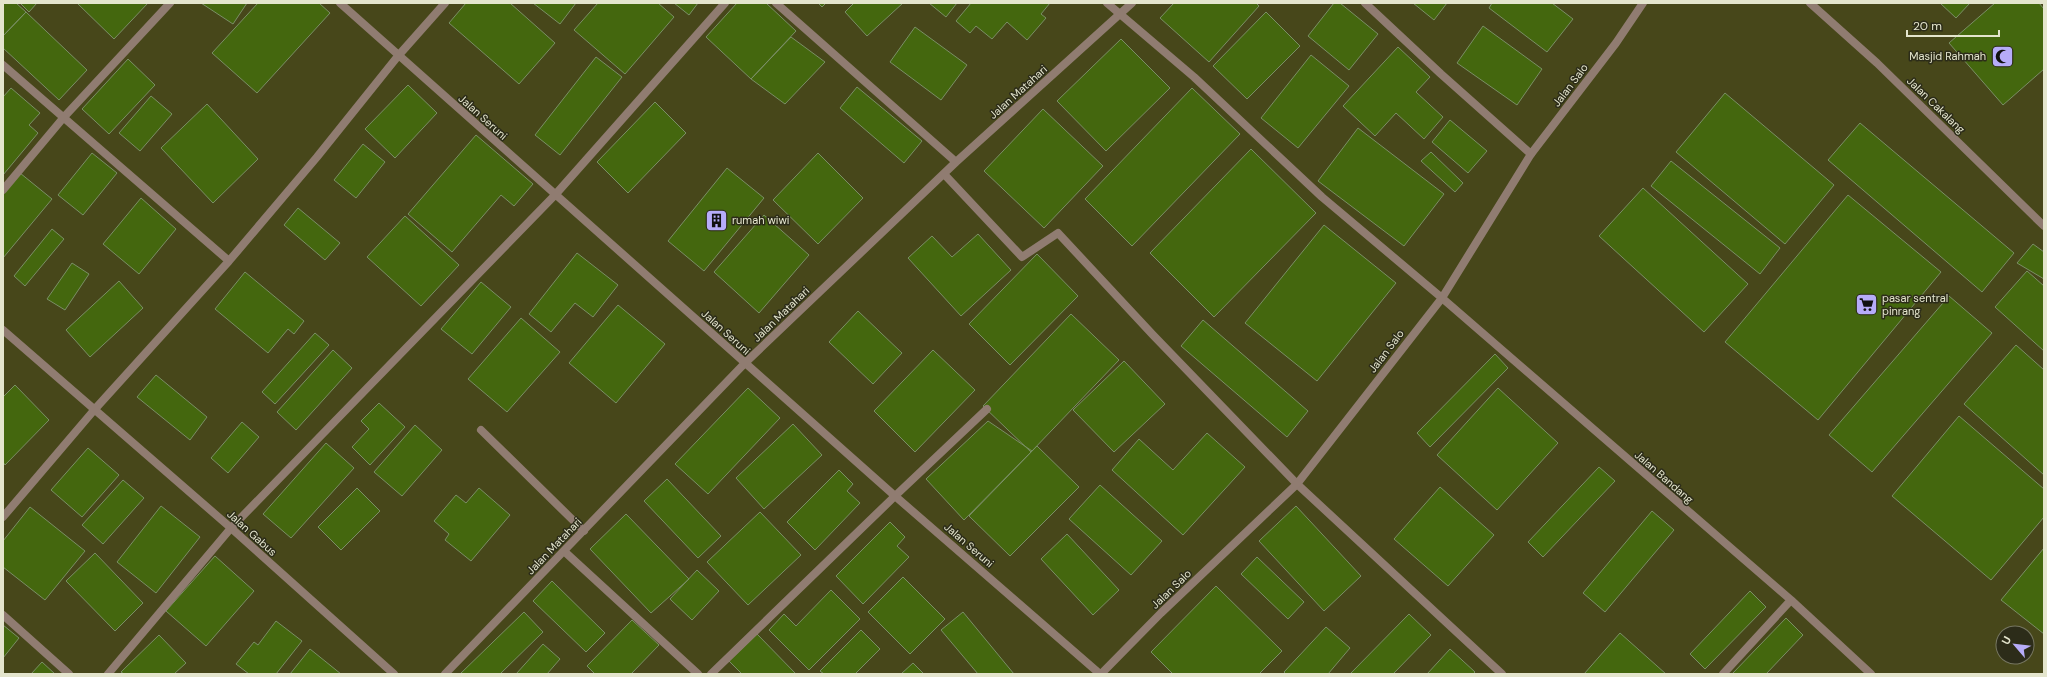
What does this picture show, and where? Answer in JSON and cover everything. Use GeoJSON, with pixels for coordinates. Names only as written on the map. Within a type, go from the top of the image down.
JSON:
{"type":"FeatureCollection","features":[{"type":"Feature","properties":{"kind":"street"},"geometry":{"type":"LineString","coordinates":[[3,190],[64,116],[170,3]]}},
{"type":"Feature","properties":{"kind":"street","name":"Jalan Seruni"},"geometry":{"type":"LineString","coordinates":[[340,3],[895,496],[1100,674]]}},
{"type":"Feature","properties":{"kind":"street"},"geometry":{"type":"LineString","coordinates":[[3,517],[95,410],[229,261],[317,157],[398,56],[445,3]]}},
{"type":"Feature","properties":{"kind":"street"},"geometry":{"type":"LineString","coordinates":[[108,674],[230,528],[555,195],[725,3]]}},
{"type":"Feature","properties":{"kind":"street"},"geometry":{"type":"LineString","coordinates":[[776,3],[956,162]]}},
{"type":"Feature","properties":{"kind":"street","name":"Jalan Bandang"},"geometry":{"type":"LineString","coordinates":[[1107,3],[1194,77],[1322,197],[1442,298],[1791,600],[1871,674]]}},
{"type":"Feature","properties":{"kind":"street","name":"Jalan Matahari"},"geometry":{"type":"LineString","coordinates":[[445,674],[565,552],[745,363],[956,162],[1132,3]]}},
{"type":"Feature","properties":{"kind":"street"},"geometry":{"type":"LineString","coordinates":[[1365,3],[1441,74],[1531,154]]}},
{"type":"Feature","properties":{"kind":"street","name":"Jalan Salo"},"geometry":{"type":"LineString","coordinates":[[1100,674],[1161,613],[1297,484],[1442,298],[1531,154],[1616,44],[1643,3]]}},
{"type":"Feature","properties":{"kind":"street","name":"Jalan Cakalang"},"geometry":{"type":"LineString","coordinates":[[1810,3],[1877,63],[2044,226]]}},
{"type":"Feature","properties":{"kind":"street"},"geometry":{"type":"LineString","coordinates":[[3,65],[64,116],[229,261]]}},
{"type":"Feature","properties":{"kind":"street"},"geometry":{"type":"LineString","coordinates":[[944,174],[1022,257],[1058,233],[1153,336],[1297,484],[1502,674]]}},
{"type":"Feature","properties":{"kind":"street","name":"Jalan Gabus"},"geometry":{"type":"LineString","coordinates":[[3,330],[230,528],[394,674]]}},
{"type":"Feature","properties":{"kind":"street"},"geometry":{"type":"LineString","coordinates":[[711,674],[987,409]]}},
{"type":"Feature","properties":{"kind":"street"},"geometry":{"type":"LineString","coordinates":[[482,430],[584,531]]}},
{"type":"Feature","properties":{"kind":"street"},"geometry":{"type":"LineString","coordinates":[[565,552],[698,674]]}},
{"type":"Feature","properties":{"kind":"street"},"geometry":{"type":"LineString","coordinates":[[1723,674],[1791,600]]}},
{"type":"Feature","properties":{"kind":"street"},"geometry":{"type":"LineString","coordinates":[[3,615],[69,674]]}},
{"type":"Feature","properties":{"kind":"building"},"geometry":{"type":"Polygon","coordinates":[[[3,3],[16,3],[26,12],[3,36],[3,3]]]}},
{"type":"Feature","properties":{"kind":"building"},"geometry":{"type":"Polygon","coordinates":[[[20,3],[37,3],[29,12],[20,3]]]}},
{"type":"Feature","properties":{"kind":"building"},"geometry":{"type":"Polygon","coordinates":[[[77,3],[148,3],[114,39],[77,3]]]}},
{"type":"Feature","properties":{"kind":"building"},"geometry":{"type":"Polygon","coordinates":[[[201,3],[247,3],[233,24],[201,3]]]}},
{"type":"Feature","properties":{"kind":"building"},"geometry":{"type":"Polygon","coordinates":[[[258,3],[319,3],[330,13],[257,93],[212,53],[258,3]]]}},
{"type":"Feature","properties":{"kind":"building"},"geometry":{"type":"Polygon","coordinates":[[[466,3],[510,3],[555,43],[519,84],[449,23],[466,3]]]}},
{"type":"Feature","properties":{"kind":"building"},"geometry":{"type":"Polygon","coordinates":[[[533,3],[576,3],[560,24],[533,3]]]}},
{"type":"Feature","properties":{"kind":"building"},"geometry":{"type":"Polygon","coordinates":[[[598,3],[658,3],[674,17],[625,74],[574,30],[598,3]]]}},
{"type":"Feature","properties":{"kind":"building"},"geometry":{"type":"Polygon","coordinates":[[[674,3],[698,3],[689,15],[674,3]]]}},
{"type":"Feature","properties":{"kind":"building"},"geometry":{"type":"Polygon","coordinates":[[[737,3],[766,3],[796,31],[751,79],[706,37],[737,3]]]}},
{"type":"Feature","properties":{"kind":"building"},"geometry":{"type":"Polygon","coordinates":[[[818,3],[826,3],[822,7],[818,3]]]}},
{"type":"Feature","properties":{"kind":"building"},"geometry":{"type":"Polygon","coordinates":[[[854,3],[903,3],[867,36],[845,12],[854,3]]]}},
{"type":"Feature","properties":{"kind":"building"},"geometry":{"type":"Polygon","coordinates":[[[929,3],[957,3],[946,17],[929,3]]]}},
{"type":"Feature","properties":{"kind":"building"},"geometry":{"type":"Polygon","coordinates":[[[971,3],[1050,3],[1041,14],[1046,18],[1027,40],[1007,22],[992,39],[976,26],[970,33],[956,21],[971,3]]]}},
{"type":"Feature","properties":{"kind":"building"},"geometry":{"type":"Polygon","coordinates":[[[1174,3],[1256,3],[1259,6],[1209,62],[1160,18],[1174,3]]]}},
{"type":"Feature","properties":{"kind":"building"},"geometry":{"type":"Polygon","coordinates":[[[1334,3],[1340,3],[1378,34],[1349,70],[1308,36],[1334,3]]]}},
{"type":"Feature","properties":{"kind":"building"},"geometry":{"type":"Polygon","coordinates":[[[1413,3],[1447,3],[1434,20],[1413,3]]]}},
{"type":"Feature","properties":{"kind":"building"},"geometry":{"type":"Polygon","coordinates":[[[1492,3],[1552,3],[1573,19],[1547,52],[1489,8],[1492,3]]]}},
{"type":"Feature","properties":{"kind":"building"},"geometry":{"type":"Polygon","coordinates":[[[1940,3],[1970,3],[1956,18],[1940,3]]]}},
{"type":"Feature","properties":{"kind":"building","name":"Masjid Rahmah"},"geometry":{"type":"Polygon","coordinates":[[[1995,3],[2039,3],[2044,9],[2044,69],[2003,105],[1949,43],[1995,3]]]}},
{"type":"Feature","properties":{"kind":"building"},"geometry":{"type":"Polygon","coordinates":[[[26,12],[87,70],[59,100],[3,48],[3,36],[26,12]]]}},
{"type":"Feature","properties":{"kind":"building"},"geometry":{"type":"Polygon","coordinates":[[[1266,12],[1300,46],[1247,99],[1213,66],[1266,12]]]}},
{"type":"Feature","properties":{"kind":"building"},"geometry":{"type":"Polygon","coordinates":[[[1483,26],[1542,69],[1517,105],[1457,63],[1483,26]]]}},
{"type":"Feature","properties":{"kind":"building"},"geometry":{"type":"Polygon","coordinates":[[[915,27],[967,65],[941,100],[890,62],[915,27]]]}},
{"type":"Feature","properties":{"kind":"building"},"geometry":{"type":"Polygon","coordinates":[[[791,37],[825,62],[785,104],[751,79],[791,37]]]}},
{"type":"Feature","properties":{"kind":"building"},"geometry":{"type":"Polygon","coordinates":[[[1121,39],[1170,88],[1106,151],[1057,101],[1121,39]]]}},
{"type":"Feature","properties":{"kind":"building"},"geometry":{"type":"Polygon","coordinates":[[[1398,47],[1430,77],[1416,92],[1443,117],[1424,139],[1396,113],[1375,136],[1343,106],[1398,47]]]}},
{"type":"Feature","properties":{"kind":"building"},"geometry":{"type":"Polygon","coordinates":[[[1311,55],[1349,86],[1298,148],[1261,118],[1311,55]]]}},
{"type":"Feature","properties":{"kind":"building"},"geometry":{"type":"Polygon","coordinates":[[[596,57],[622,77],[560,155],[535,135],[596,57]]]}},
{"type":"Feature","properties":{"kind":"building"},"geometry":{"type":"Polygon","coordinates":[[[128,59],[155,85],[109,134],[82,109],[128,59]]]}},
{"type":"Feature","properties":{"kind":"building"},"geometry":{"type":"Polygon","coordinates":[[[408,85],[437,113],[395,158],[365,129],[408,85]]]}},
{"type":"Feature","properties":{"kind":"building"},"geometry":{"type":"Polygon","coordinates":[[[857,87],[922,141],[904,163],[840,108],[857,87]]]}},
{"type":"Feature","properties":{"kind":"building"},"geometry":{"type":"Polygon","coordinates":[[[11,88],[40,113],[29,125],[38,133],[3,175],[3,97],[11,88]]]}},
{"type":"Feature","properties":{"kind":"building"},"geometry":{"type":"Polygon","coordinates":[[[1192,88],[1240,134],[1132,246],[1085,199],[1192,88]]]}},
{"type":"Feature","properties":{"kind":"building"},"geometry":{"type":"Polygon","coordinates":[[[1725,93],[1834,185],[1785,244],[1676,152],[1725,93]]]}},
{"type":"Feature","properties":{"kind":"building"},"geometry":{"type":"Polygon","coordinates":[[[151,96],[172,114],[140,151],[119,133],[151,96]]]}},
{"type":"Feature","properties":{"kind":"building"},"geometry":{"type":"Polygon","coordinates":[[[655,102],[686,133],[628,193],[597,162],[655,102]]]}},
{"type":"Feature","properties":{"kind":"building"},"geometry":{"type":"Polygon","coordinates":[[[207,104],[258,159],[213,203],[161,148],[207,104]]]}},
{"type":"Feature","properties":{"kind":"building"},"geometry":{"type":"Polygon","coordinates":[[[1043,109],[1103,166],[1044,228],[984,171],[1043,109]]]}},
{"type":"Feature","properties":{"kind":"building"},"geometry":{"type":"Polygon","coordinates":[[[1450,120],[1487,151],[1468,173],[1432,142],[1450,120]]]}},
{"type":"Feature","properties":{"kind":"building"},"geometry":{"type":"Polygon","coordinates":[[[1860,123],[2014,253],[1982,292],[1828,160],[1860,123]]]}},
{"type":"Feature","properties":{"kind":"building"},"geometry":{"type":"Polygon","coordinates":[[[1358,128],[1444,194],[1404,246],[1318,181],[1358,128]]]}},
{"type":"Feature","properties":{"kind":"building"},"geometry":{"type":"Polygon","coordinates":[[[476,135],[533,184],[514,206],[501,195],[452,252],[408,214],[476,135]]]}},
{"type":"Feature","properties":{"kind":"building"},"geometry":{"type":"Polygon","coordinates":[[[363,144],[385,162],[356,198],[334,180],[363,144]]]}},
{"type":"Feature","properties":{"kind":"building"},"geometry":{"type":"Polygon","coordinates":[[[1251,149],[1316,213],[1214,317],[1150,253],[1251,149]]]}},
{"type":"Feature","properties":{"kind":"building"},"geometry":{"type":"Polygon","coordinates":[[[1431,152],[1463,183],[1455,192],[1421,161],[1431,152]]]}},
{"type":"Feature","properties":{"kind":"building"},"geometry":{"type":"Polygon","coordinates":[[[92,153],[117,173],[83,215],[58,195],[92,153]]]}},
{"type":"Feature","properties":{"kind":"building"},"geometry":{"type":"Polygon","coordinates":[[[818,153],[863,198],[818,244],[773,200],[818,153]]]}},
{"type":"Feature","properties":{"kind":"building"},"geometry":{"type":"Polygon","coordinates":[[[1671,161],[1780,248],[1760,274],[1651,186],[1671,161]]]}},
{"type":"Feature","properties":{"kind":"building","name":"rumah wiwi"},"geometry":{"type":"Polygon","coordinates":[[[727,168],[764,198],[704,271],[668,241],[727,168]]]}},
{"type":"Feature","properties":{"kind":"building"},"geometry":{"type":"Polygon","coordinates":[[[20,173],[52,199],[3,258],[3,194],[20,173]]]}},
{"type":"Feature","properties":{"kind":"building"},"geometry":{"type":"Polygon","coordinates":[[[1643,188],[1748,284],[1704,332],[1599,236],[1643,188]]]}},
{"type":"Feature","properties":{"kind":"building"},"geometry":{"type":"Polygon","coordinates":[[[1848,195],[1941,272],[1818,420],[1725,342],[1848,195]]]}},
{"type":"Feature","properties":{"kind":"building"},"geometry":{"type":"Polygon","coordinates":[[[141,198],[176,229],[139,274],[103,244],[141,198]]]}},
{"type":"Feature","properties":{"kind":"building"},"geometry":{"type":"Polygon","coordinates":[[[298,208],[340,243],[325,260],[284,225],[298,208]]]}},
{"type":"Feature","properties":{"kind":"building"},"geometry":{"type":"Polygon","coordinates":[[[764,215],[809,255],[759,313],[714,272],[764,215]]]}},
{"type":"Feature","properties":{"kind":"building"},"geometry":{"type":"Polygon","coordinates":[[[405,216],[459,265],[421,306],[367,257],[405,216]]]}},
{"type":"Feature","properties":{"kind":"building"},"geometry":{"type":"Polygon","coordinates":[[[1324,225],[1396,283],[1317,381],[1245,323],[1324,225]]]}},
{"type":"Feature","properties":{"kind":"building"},"geometry":{"type":"Polygon","coordinates":[[[52,229],[64,239],[25,286],[14,276],[52,229]]]}},
{"type":"Feature","properties":{"kind":"building"},"geometry":{"type":"Polygon","coordinates":[[[978,234],[1011,270],[961,316],[908,258],[932,236],[952,257],[978,234]]]}},
{"type":"Feature","properties":{"kind":"building"},"geometry":{"type":"Polygon","coordinates":[[[2033,244],[2044,252],[2044,279],[2017,263],[2033,244]]]}},
{"type":"Feature","properties":{"kind":"building"},"geometry":{"type":"Polygon","coordinates":[[[577,253],[618,285],[593,317],[575,303],[551,332],[529,314],[577,253]]]}},
{"type":"Feature","properties":{"kind":"building"},"geometry":{"type":"Polygon","coordinates":[[[1037,254],[1078,296],[1010,365],[969,324],[1037,254]]]}},
{"type":"Feature","properties":{"kind":"building"},"geometry":{"type":"Polygon","coordinates":[[[72,263],[89,274],[65,310],[47,299],[72,263]]]}},
{"type":"Feature","properties":{"kind":"building"},"geometry":{"type":"Polygon","coordinates":[[[2027,271],[2044,286],[2044,351],[1995,307],[2027,271]]]}},
{"type":"Feature","properties":{"kind":"building"},"geometry":{"type":"Polygon","coordinates":[[[245,272],[304,321],[294,334],[288,329],[268,353],[215,309],[245,272]]]}},
{"type":"Feature","properties":{"kind":"building"},"geometry":{"type":"Polygon","coordinates":[[[119,281],[143,308],[90,357],[66,330],[119,281]]]}},
{"type":"Feature","properties":{"kind":"building"},"geometry":{"type":"Polygon","coordinates":[[[481,282],[511,307],[472,354],[441,329],[481,282]]]}},
{"type":"Feature","properties":{"kind":"building"},"geometry":{"type":"Polygon","coordinates":[[[1949,296],[1992,333],[1872,472],[1829,435],[1949,296]]]}},
{"type":"Feature","properties":{"kind":"building"},"geometry":{"type":"Polygon","coordinates":[[[618,305],[665,344],[616,403],[569,363],[618,305]]]}},
{"type":"Feature","properties":{"kind":"building"},"geometry":{"type":"Polygon","coordinates":[[[858,311],[902,353],[873,384],[829,342],[858,311]]]}},
{"type":"Feature","properties":{"kind":"building"},"geometry":{"type":"Polygon","coordinates":[[[1071,314],[1119,360],[1031,452],[983,406],[1071,314]]]}},
{"type":"Feature","properties":{"kind":"building"},"geometry":{"type":"Polygon","coordinates":[[[521,318],[560,352],[507,412],[468,379],[521,318]]]}},
{"type":"Feature","properties":{"kind":"building"},"geometry":{"type":"Polygon","coordinates":[[[1203,320],[1308,411],[1287,437],[1181,346],[1203,320]]]}},
{"type":"Feature","properties":{"kind":"building"},"geometry":{"type":"Polygon","coordinates":[[[315,333],[329,345],[275,404],[262,392],[315,333]]]}},
{"type":"Feature","properties":{"kind":"building"},"geometry":{"type":"Polygon","coordinates":[[[2016,345],[2044,370],[2044,475],[1964,404],[2016,345]]]}},
{"type":"Feature","properties":{"kind":"building"},"geometry":{"type":"Polygon","coordinates":[[[333,350],[352,368],[296,430],[277,412],[333,350]]]}},
{"type":"Feature","properties":{"kind":"building"},"geometry":{"type":"Polygon","coordinates":[[[933,350],[975,390],[915,452],[874,411],[933,350]]]}},
{"type":"Feature","properties":{"kind":"building"},"geometry":{"type":"Polygon","coordinates":[[[1495,354],[1508,368],[1430,447],[1417,433],[1495,354]]]}},
{"type":"Feature","properties":{"kind":"building"},"geometry":{"type":"Polygon","coordinates":[[[1124,361],[1165,404],[1114,452],[1073,410],[1124,361]]]}},
{"type":"Feature","properties":{"kind":"building"},"geometry":{"type":"Polygon","coordinates":[[[156,375],[207,417],[190,440],[137,397],[156,375]]]}},
{"type":"Feature","properties":{"kind":"building"},"geometry":{"type":"Polygon","coordinates":[[[15,385],[49,420],[5,465],[3,462],[3,397],[15,385]]]}},
{"type":"Feature","properties":{"kind":"building"},"geometry":{"type":"Polygon","coordinates":[[[748,388],[780,418],[708,494],[675,464],[748,388]]]}},
{"type":"Feature","properties":{"kind":"building"},"geometry":{"type":"Polygon","coordinates":[[[1498,388],[1558,443],[1497,510],[1437,455],[1498,388]]]}},
{"type":"Feature","properties":{"kind":"building"},"geometry":{"type":"Polygon","coordinates":[[[379,403],[405,427],[370,465],[352,447],[369,429],[361,421],[379,403]]]}},
{"type":"Feature","properties":{"kind":"building"},"geometry":{"type":"Polygon","coordinates":[[[1959,416],[2044,489],[2044,517],[1991,580],[1892,496],[1959,416]]]}},
{"type":"Feature","properties":{"kind":"building"},"geometry":{"type":"Polygon","coordinates":[[[988,421],[1032,451],[964,520],[926,479],[988,421]]]}},
{"type":"Feature","properties":{"kind":"building"},"geometry":{"type":"Polygon","coordinates":[[[242,422],[259,437],[228,473],[211,458],[242,422]]]}},
{"type":"Feature","properties":{"kind":"building"},"geometry":{"type":"Polygon","coordinates":[[[793,424],[822,455],[764,509],[736,478],[793,424]]]}},
{"type":"Feature","properties":{"kind":"building"},"geometry":{"type":"Polygon","coordinates":[[[415,425],[442,450],[402,496],[374,472],[415,425]]]}},
{"type":"Feature","properties":{"kind":"building"},"geometry":{"type":"Polygon","coordinates":[[[1207,433],[1245,467],[1183,535],[1112,470],[1139,439],[1173,470],[1207,433]]]}},
{"type":"Feature","properties":{"kind":"building"},"geometry":{"type":"Polygon","coordinates":[[[326,443],[354,468],[291,538],[263,514],[326,443]]]}},
{"type":"Feature","properties":{"kind":"building"},"geometry":{"type":"Polygon","coordinates":[[[1037,446],[1079,487],[1010,556],[969,516],[1037,446]]]}},
{"type":"Feature","properties":{"kind":"building"},"geometry":{"type":"Polygon","coordinates":[[[88,448],[119,475],[82,517],[51,490],[88,448]]]}},
{"type":"Feature","properties":{"kind":"building"},"geometry":{"type":"Polygon","coordinates":[[[1599,467],[1615,481],[1543,557],[1528,542],[1599,467]]]}},
{"type":"Feature","properties":{"kind":"building"},"geometry":{"type":"Polygon","coordinates":[[[839,470],[853,484],[847,491],[860,503],[815,550],[787,522],[839,470]]]}},
{"type":"Feature","properties":{"kind":"building"},"geometry":{"type":"Polygon","coordinates":[[[667,479],[721,536],[698,558],[644,501],[667,479]]]}},
{"type":"Feature","properties":{"kind":"building"},"geometry":{"type":"Polygon","coordinates":[[[123,480],[144,498],[103,544],[82,525],[123,480]]]}},
{"type":"Feature","properties":{"kind":"building"},"geometry":{"type":"Polygon","coordinates":[[[1100,485],[1162,541],[1131,575],[1069,519],[1100,485]]]}},
{"type":"Feature","properties":{"kind":"building"},"geometry":{"type":"Polygon","coordinates":[[[1440,487],[1494,535],[1448,586],[1394,539],[1440,487]]]}},
{"type":"Feature","properties":{"kind":"building"},"geometry":{"type":"Polygon","coordinates":[[[357,488],[380,511],[341,550],[318,527],[357,488]]]}},
{"type":"Feature","properties":{"kind":"building"},"geometry":{"type":"Polygon","coordinates":[[[479,488],[510,515],[471,561],[445,540],[449,534],[434,521],[456,495],[466,503],[479,488]]]}},
{"type":"Feature","properties":{"kind":"building"},"geometry":{"type":"Polygon","coordinates":[[[161,506],[200,537],[156,593],[117,562],[161,506]]]}},
{"type":"Feature","properties":{"kind":"building"},"geometry":{"type":"Polygon","coordinates":[[[1296,506],[1361,576],[1324,611],[1259,541],[1296,506]]]}},
{"type":"Feature","properties":{"kind":"building"},"geometry":{"type":"Polygon","coordinates":[[[30,507],[85,551],[45,600],[3,567],[3,541],[30,507]]]}},
{"type":"Feature","properties":{"kind":"building"},"geometry":{"type":"Polygon","coordinates":[[[1652,511],[1674,530],[1605,612],[1583,593],[1652,511]]]}},
{"type":"Feature","properties":{"kind":"building"},"geometry":{"type":"Polygon","coordinates":[[[760,512],[801,555],[748,605],[707,562],[760,512]]]}},
{"type":"Feature","properties":{"kind":"building"},"geometry":{"type":"Polygon","coordinates":[[[626,514],[689,579],[651,613],[590,549],[626,514]]]}},
{"type":"Feature","properties":{"kind":"building"},"geometry":{"type":"Polygon","coordinates":[[[890,522],[905,537],[897,546],[909,557],[863,604],[836,576],[890,522]]]}},
{"type":"Feature","properties":{"kind":"building"},"geometry":{"type":"Polygon","coordinates":[[[1067,534],[1119,590],[1093,615],[1041,559],[1067,534]]]}},
{"type":"Feature","properties":{"kind":"building"},"geometry":{"type":"Polygon","coordinates":[[[2044,548],[2044,634],[2035,627],[2035,625],[2033,625],[2001,600],[2044,548]]]}},
{"type":"Feature","properties":{"kind":"building"},"geometry":{"type":"Polygon","coordinates":[[[95,553],[143,603],[115,631],[66,581],[95,553]]]}},
{"type":"Feature","properties":{"kind":"building"},"geometry":{"type":"Polygon","coordinates":[[[215,556],[254,591],[206,646],[166,611],[215,556]]]}},
{"type":"Feature","properties":{"kind":"building"},"geometry":{"type":"Polygon","coordinates":[[[1257,557],[1304,602],[1288,619],[1241,574],[1257,557]]]}},
{"type":"Feature","properties":{"kind":"building"},"geometry":{"type":"Polygon","coordinates":[[[697,570],[719,591],[692,620],[670,599],[697,570]]]}},
{"type":"Feature","properties":{"kind":"building"},"geometry":{"type":"Polygon","coordinates":[[[903,577],[945,619],[910,654],[868,612],[903,577]]]}},
{"type":"Feature","properties":{"kind":"building"},"geometry":{"type":"Polygon","coordinates":[[[552,581],[605,633],[586,652],[533,601],[552,581]]]}},
{"type":"Feature","properties":{"kind":"building"},"geometry":{"type":"Polygon","coordinates":[[[1216,586],[1282,651],[1259,674],[1173,674],[1151,652],[1216,586]]]}},
{"type":"Feature","properties":{"kind":"building"},"geometry":{"type":"Polygon","coordinates":[[[831,590],[860,619],[809,670],[769,630],[784,614],[796,626],[831,590]]]}},
{"type":"Feature","properties":{"kind":"building"},"geometry":{"type":"Polygon","coordinates":[[[1750,591],[1766,607],[1705,669],[1690,654],[1750,591]]]}},
{"type":"Feature","properties":{"kind":"building"},"geometry":{"type":"Polygon","coordinates":[[[524,612],[543,632],[500,674],[460,674],[524,612]]]}},
{"type":"Feature","properties":{"kind":"building"},"geometry":{"type":"Polygon","coordinates":[[[963,612],[1014,674],[978,674],[941,630],[963,612]]]}},
{"type":"Feature","properties":{"kind":"building"},"geometry":{"type":"Polygon","coordinates":[[[1409,614],[1431,635],[1393,674],[1350,674],[1409,614]]]}},
{"type":"Feature","properties":{"kind":"building"},"geometry":{"type":"Polygon","coordinates":[[[1786,618],[1803,635],[1766,674],[1732,674],[1786,618]]]}},
{"type":"Feature","properties":{"kind":"building"},"geometry":{"type":"Polygon","coordinates":[[[632,620],[659,645],[631,674],[595,674],[587,666],[632,620]]]}},
{"type":"Feature","properties":{"kind":"building"},"geometry":{"type":"Polygon","coordinates":[[[276,621],[302,641],[276,674],[249,674],[236,664],[254,642],[258,645],[276,621]]]}},
{"type":"Feature","properties":{"kind":"building"},"geometry":{"type":"Polygon","coordinates":[[[3,625],[19,638],[3,658],[3,625]]]}},
{"type":"Feature","properties":{"kind":"building"},"geometry":{"type":"Polygon","coordinates":[[[1326,627],[1350,648],[1328,674],[1286,674],[1284,672],[1326,627]]]}},
{"type":"Feature","properties":{"kind":"building"},"geometry":{"type":"Polygon","coordinates":[[[861,630],[880,649],[855,674],[824,674],[820,671],[861,630]]]}},
{"type":"Feature","properties":{"kind":"building"},"geometry":{"type":"Polygon","coordinates":[[[1620,633],[1666,674],[1584,674],[1620,633]]]}},
{"type":"Feature","properties":{"kind":"building"},"geometry":{"type":"Polygon","coordinates":[[[757,634],[796,674],[742,674],[729,661],[757,634]]]}},
{"type":"Feature","properties":{"kind":"building"},"geometry":{"type":"Polygon","coordinates":[[[159,635],[186,663],[174,674],[124,674],[121,672],[159,635]]]}},
{"type":"Feature","properties":{"kind":"building"},"geometry":{"type":"Polygon","coordinates":[[[543,644],[560,659],[547,674],[516,674],[543,644]]]}},
{"type":"Feature","properties":{"kind":"building"},"geometry":{"type":"Polygon","coordinates":[[[310,649],[341,674],[290,674],[310,649]]]}},
{"type":"Feature","properties":{"kind":"building"},"geometry":{"type":"Polygon","coordinates":[[[1450,649],[1475,672],[1473,674],[1427,674],[1450,649]]]}},
{"type":"Feature","properties":{"kind":"building"},"geometry":{"type":"Polygon","coordinates":[[[42,662],[55,674],[31,674],[42,662]]]}},
{"type":"Feature","properties":{"kind":"building"},"geometry":{"type":"Polygon","coordinates":[[[913,663],[924,674],[901,674],[913,663]]]}},
{"type":"Feature","properties":{"kind":"place","name":"Masjid Rahmah"},"geometry":{"type":"Point","coordinates":[2002,56]}},
{"type":"Feature","properties":{"kind":"place","name":"rumah wiwi"},"geometry":{"type":"Point","coordinates":[716,220]}},
{"type":"Feature","properties":{"kind":"place","name":"pasar sentral pinrang"},"geometry":{"type":"Point","coordinates":[1866,304]}}]}
